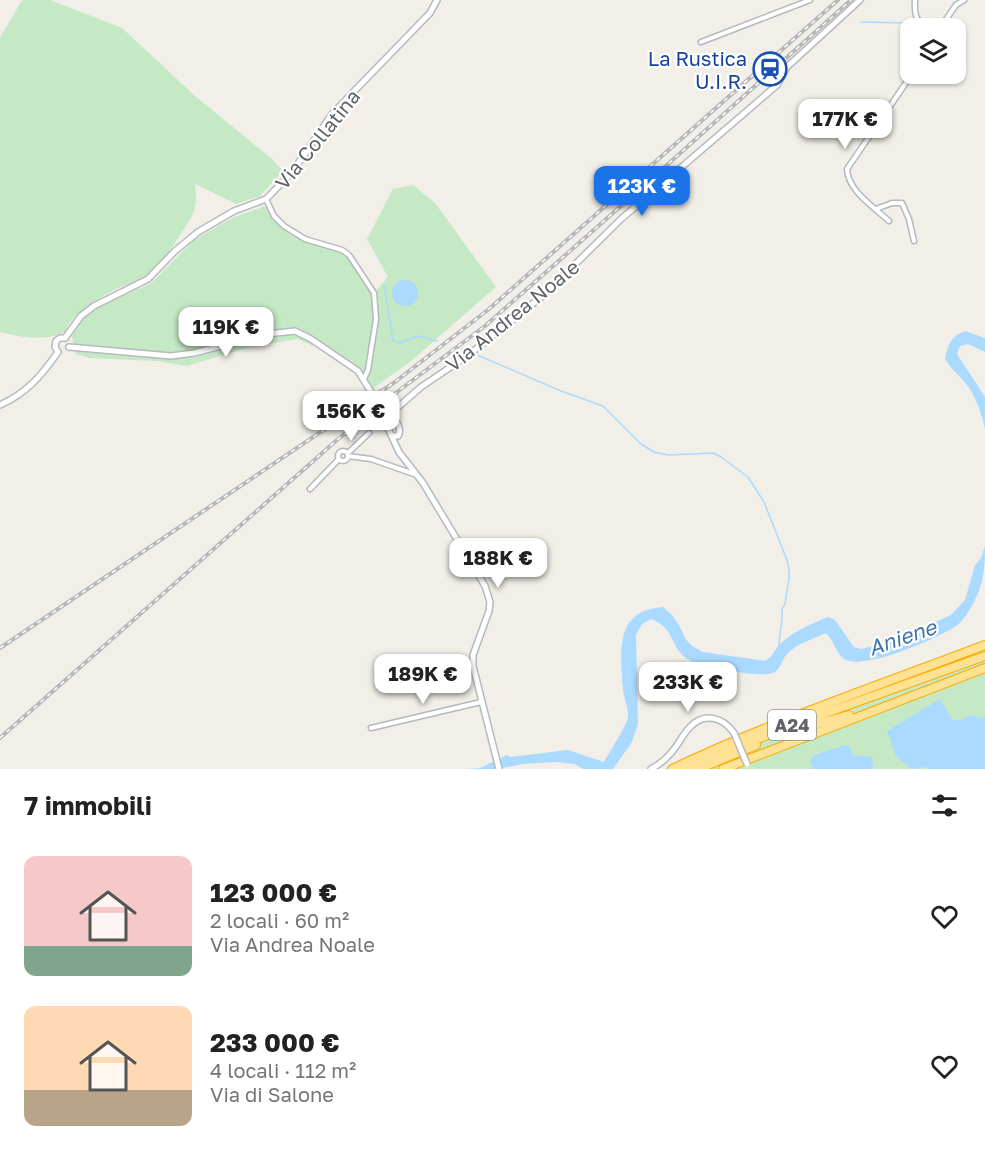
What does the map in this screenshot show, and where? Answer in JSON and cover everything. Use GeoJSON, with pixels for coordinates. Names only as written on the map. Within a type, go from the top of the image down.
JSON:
{"type":"FeatureCollection","features":[{"type":"Feature","properties":{"kind":"highway"},"geometry":{"type":"LineString","coordinates":[[672,769],[776,724],[985,645]]}},
{"type":"Feature","properties":{"kind":"highway","name":"A24"},"geometry":{"type":"LineString","coordinates":[[687,769],[784,728],[985,654]]}},
{"type":"Feature","properties":{"kind":"highway","name":"A24"},"geometry":{"type":"LineString","coordinates":[[699,769],[781,734],[985,661]]}},
{"type":"Feature","properties":{"kind":"highway"},"geometry":{"type":"LineString","coordinates":[[723,769],[985,668]]}},
{"type":"Feature","properties":{"kind":"highway"},"geometry":{"type":"LineString","coordinates":[[781,734],[884,706]]}},
{"type":"Feature","properties":{"kind":"street","name":"Via Collatina"},"geometry":{"type":"LineString","coordinates":[[65,338],[81,316],[111,296],[148,279],[174,251],[198,232],[234,212],[266,199],[293,171],[332,114],[430,13],[437,0]]}},
{"type":"Feature","properties":{"kind":"street"},"geometry":{"type":"LineString","coordinates":[[701,42],[810,0]]}},
{"type":"Feature","properties":{"kind":"street","name":"Via Andrea Noale"},"geometry":{"type":"LineString","coordinates":[[388,416],[421,387],[467,356],[545,294],[620,220],[777,85],[787,68],[860,0]]}},
{"type":"Feature","properties":{"kind":"street"},"geometry":{"type":"LineString","coordinates":[[915,0],[916,18]]}},
{"type":"Feature","properties":{"kind":"street"},"geometry":{"type":"LineString","coordinates":[[947,18],[956,5],[963,0]]}},
{"type":"Feature","properties":{"kind":"street"},"geometry":{"type":"LineString","coordinates":[[889,221],[854,188],[847,169],[905,84]]}},
{"type":"Feature","properties":{"kind":"street"},"geometry":{"type":"LineString","coordinates":[[266,199],[274,216],[284,226],[305,239],[348,254],[374,293],[376,319],[368,370],[364,379]]}},
{"type":"Feature","properties":{"kind":"street"},"geometry":{"type":"LineString","coordinates":[[876,209],[892,203],[902,203],[909,219],[914,241]]}},
{"type":"Feature","properties":{"kind":"street"},"geometry":{"type":"LineString","coordinates":[[69,347],[181,355],[292,330],[311,339],[353,367],[364,379],[371,392]]}},
{"type":"Feature","properties":{"kind":"street"},"geometry":{"type":"LineString","coordinates":[[65,338],[69,347],[66,352],[58,352],[55,347],[56,341],[65,338]]}},
{"type":"Feature","properties":{"kind":"street"},"geometry":{"type":"LineString","coordinates":[[0,405],[34,383],[58,352]]}},
{"type":"Feature","properties":{"kind":"street"},"geometry":{"type":"LineString","coordinates":[[395,467],[402,468],[406,461],[398,436],[400,432],[388,416],[385,422],[406,461],[418,475],[479,573],[487,592],[489,611],[473,659],[474,674],[500,769]]}},
{"type":"Feature","properties":{"kind":"street"},"geometry":{"type":"LineString","coordinates":[[339,459],[344,461],[369,433]]}},
{"type":"Feature","properties":{"kind":"street"},"geometry":{"type":"LineString","coordinates":[[391,434],[394,437],[398,436]]}},
{"type":"Feature","properties":{"kind":"street"},"geometry":{"type":"LineString","coordinates":[[310,489],[339,459],[340,451],[344,450],[348,454],[371,459],[418,475]]}},
{"type":"Feature","properties":{"kind":"street"},"geometry":{"type":"LineString","coordinates":[[395,467],[406,461]]}},
{"type":"Feature","properties":{"kind":"street"},"geometry":{"type":"LineString","coordinates":[[371,728],[481,702]]}},
{"type":"Feature","properties":{"kind":"street"},"geometry":{"type":"LineString","coordinates":[[651,769],[672,753],[687,730],[706,718],[726,723],[734,732],[749,767]]}},
{"type":"Feature","properties":{"kind":"green space"},"geometry":{"type":"Polygon","coordinates":[[[22,0],[50,0],[122,28],[195,96],[272,159],[283,171],[260,196],[236,204],[195,184],[196,200],[192,216],[153,271],[136,282],[114,290],[93,302],[73,319],[65,332],[41,338],[0,332],[0,38],[22,0]]]}},
{"type":"Feature","properties":{"kind":"green space"},"geometry":{"type":"Polygon","coordinates":[[[413,185],[435,203],[496,287],[411,361],[372,389],[353,362],[297,339],[246,348],[187,366],[157,361],[89,358],[76,354],[72,337],[74,328],[92,309],[150,284],[194,240],[232,218],[265,206],[275,222],[290,234],[346,253],[374,293],[388,277],[367,239],[393,189],[413,185]]]}},
{"type":"Feature","properties":{"kind":"green space"},"geometry":{"type":"Polygon","coordinates":[[[985,642],[985,769],[664,769],[711,749],[985,642]]]}},
{"type":"Feature","properties":{"kind":"water"},"geometry":{"type":"Polygon","coordinates":[[[405,280],[414,284],[418,293],[414,302],[405,306],[396,302],[392,293],[396,284],[405,280]]]}},
{"type":"Feature","properties":{"kind":"water"},"geometry":{"type":"Polygon","coordinates":[[[965,331],[985,338],[985,352],[968,344],[960,346],[957,354],[985,397],[985,429],[970,390],[945,359],[950,342],[965,331]]]}},
{"type":"Feature","properties":{"kind":"water"},"geometry":{"type":"Polygon","coordinates":[[[985,546],[984,572],[980,587],[974,603],[962,621],[931,639],[899,652],[867,661],[854,662],[844,659],[826,633],[794,648],[786,655],[776,672],[755,674],[729,671],[687,659],[677,649],[665,628],[651,619],[642,624],[636,635],[638,724],[632,742],[613,769],[583,769],[575,764],[556,762],[523,764],[497,769],[466,769],[480,768],[507,755],[510,757],[568,750],[604,762],[628,717],[623,692],[621,660],[624,634],[628,624],[647,610],[663,607],[678,624],[687,641],[703,652],[765,661],[781,643],[792,635],[828,617],[835,620],[854,647],[861,649],[910,637],[951,615],[965,600],[975,565],[981,558],[985,546]]]}},
{"type":"Feature","properties":{"kind":"water"},"geometry":{"type":"Polygon","coordinates":[[[940,699],[952,720],[961,720],[971,715],[982,719],[985,716],[985,769],[929,769],[927,767],[911,769],[896,756],[887,731],[940,699]]]}},
{"type":"Feature","properties":{"kind":"water"},"geometry":{"type":"Polygon","coordinates":[[[845,745],[849,746],[853,755],[872,757],[873,769],[813,769],[810,761],[814,755],[845,745]]]}},
{"type":"Feature","properties":{"kind":"waterway"},"geometry":{"type":"LineString","coordinates":[[861,22],[900,23]]}},
{"type":"Feature","properties":{"kind":"waterway"},"geometry":{"type":"LineString","coordinates":[[384,286],[393,340],[400,343],[418,336],[437,341]]}},
{"type":"Feature","properties":{"kind":"waterway"},"geometry":{"type":"LineString","coordinates":[[462,349],[467,350]]}},
{"type":"Feature","properties":{"kind":"waterway"},"geometry":{"type":"LineString","coordinates":[[475,354],[561,391],[603,406],[641,444],[654,452],[668,455],[713,453],[748,477],[764,502],[789,570],[785,604],[782,609],[779,647]]}},
{"type":"Feature","properties":{"kind":"tunnel"},"geometry":{"type":"LineString","coordinates":[[371,392],[381,413]]}},
{"type":"Feature","properties":{"kind":"railway"},"geometry":{"type":"LineString","coordinates":[[0,648],[395,382],[489,309],[838,0]]}},
{"type":"Feature","properties":{"kind":"railway"},"geometry":{"type":"LineString","coordinates":[[0,738],[337,440],[485,326],[851,0]]}},
{"type":"Feature","properties":{"kind":"place","name":"La Rustica U.I.R."},"geometry":{"type":"Point","coordinates":[770,69]}},
{"type":"Feature","properties":{"kind":"water label","name":"Aniene"},"geometry":{"type":"Point","coordinates":[902,637]}}]}
